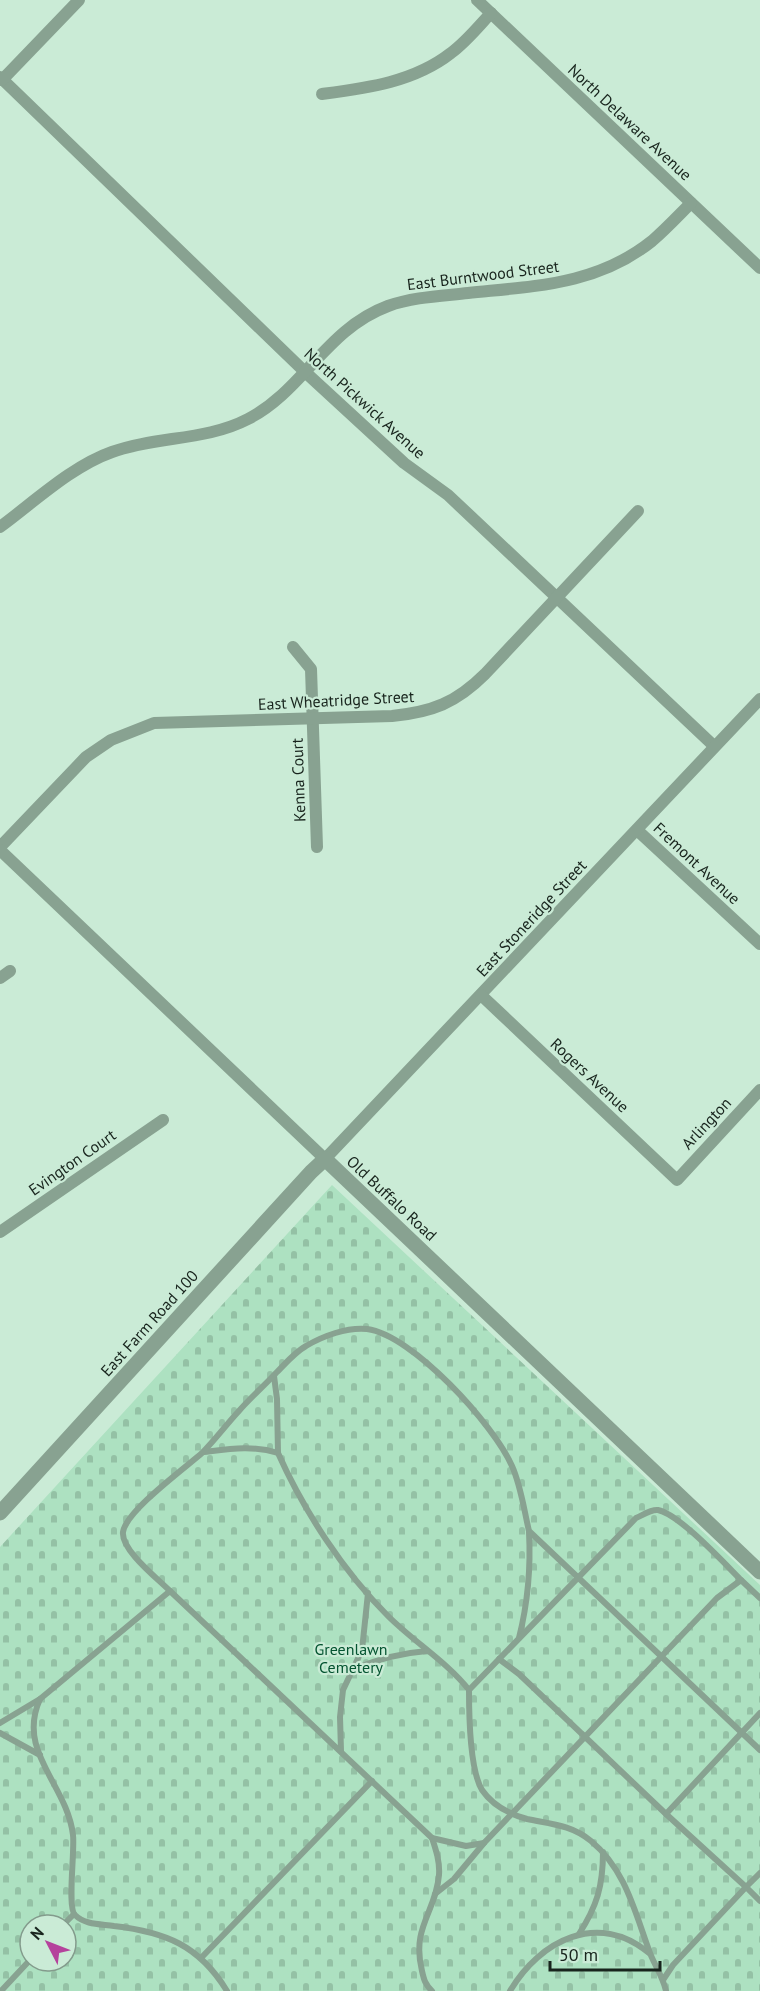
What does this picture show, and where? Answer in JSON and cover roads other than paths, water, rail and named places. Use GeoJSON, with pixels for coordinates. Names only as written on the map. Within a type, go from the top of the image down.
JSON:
{"type":"FeatureCollection","features":[{"type":"Feature","properties":{"kind":"street"},"geometry":{"type":"LineString","coordinates":[[1,79],[79,0]]}},
{"type":"Feature","properties":{"kind":"street","name":"North Delaware Avenue"},"geometry":{"type":"LineString","coordinates":[[477,0],[760,268]]}},
{"type":"Feature","properties":{"kind":"street"},"geometry":{"type":"LineString","coordinates":[[322,94],[394,81],[429,67],[456,50],[491,13]]}},
{"type":"Feature","properties":{"kind":"street","name":"North Pickwick Avenue"},"geometry":{"type":"LineString","coordinates":[[1,79],[304,371],[404,463],[448,495],[714,746]]}},
{"type":"Feature","properties":{"kind":"street","name":"East Burntwood Street"},"geometry":{"type":"LineString","coordinates":[[0,527],[82,466],[111,452],[142,443],[215,432],[249,419],[272,404],[339,335],[353,324],[390,305],[417,298],[559,283],[609,268],[651,242],[691,203]]}},
{"type":"Feature","properties":{"kind":"street","name":"East Wheatridge Street"},"geometry":{"type":"LineString","coordinates":[[0,848],[86,756],[111,740],[154,723],[408,715],[423,713],[450,701],[475,684],[638,511]]}},
{"type":"Feature","properties":{"kind":"street","name":"Kenna Court"},"geometry":{"type":"LineString","coordinates":[[293,647],[311,669],[317,847]]}},
{"type":"Feature","properties":{"kind":"street","name":"East Stoneridge Street"},"geometry":{"type":"LineString","coordinates":[[326,1159],[760,699]]}},
{"type":"Feature","properties":{"kind":"street","name":"Fremont Avenue"},"geometry":{"type":"LineString","coordinates":[[637,830],[760,944]]}},
{"type":"Feature","properties":{"kind":"street","name":"Old Buffalo Road"},"geometry":{"type":"LineString","coordinates":[[0,848],[760,1572]]}},
{"type":"Feature","properties":{"kind":"street","name":"Rogers Avenue"},"geometry":{"type":"LineString","coordinates":[[481,995],[677,1180]]}},
{"type":"Feature","properties":{"kind":"street","name":"Arlington"},"geometry":{"type":"LineString","coordinates":[[677,1180],[760,1089]]}},
{"type":"Feature","properties":{"kind":"street","name":"Evington Court"},"geometry":{"type":"LineString","coordinates":[[0,1232],[163,1120]]}},
{"type":"Feature","properties":{"kind":"street","name":"East Farm Road 100"},"geometry":{"type":"LineString","coordinates":[[0,1513],[311,1172],[326,1159]]}},
{"type":"Feature","properties":{"kind":"lane"},"geometry":{"type":"LineString","coordinates":[[432,1991],[426,1984],[420,1963],[419,1943],[422,1926],[439,1876],[439,1860],[432,1838],[170,1591],[125,1545],[123,1534],[126,1524],[138,1510],[166,1482],[203,1452],[240,1410],[304,1347],[346,1330],[367,1329],[393,1339],[425,1361],[500,1443],[512,1467],[522,1497],[529,1532],[529,1589],[527,1609],[519,1638]]}},
{"type":"Feature","properties":{"kind":"lane"},"geometry":{"type":"LineString","coordinates":[[274,1376],[278,1453],[298,1496],[354,1577],[387,1615],[458,1676],[469,1690],[472,1749],[481,1788],[500,1809],[571,1828],[603,1852],[619,1873],[631,1897],[666,1991]]}},
{"type":"Feature","properties":{"kind":"lane"},"geometry":{"type":"LineString","coordinates":[[203,1452],[237,1448],[265,1449],[278,1453]]}},
{"type":"Feature","properties":{"kind":"lane"},"geometry":{"type":"LineString","coordinates":[[469,1690],[636,1518],[655,1510],[668,1513],[760,1598]]}},
{"type":"Feature","properties":{"kind":"lane"},"geometry":{"type":"LineString","coordinates":[[529,1532],[760,1750]]}},
{"type":"Feature","properties":{"kind":"lane"},"geometry":{"type":"LineString","coordinates":[[434,1894],[454,1879],[483,1843],[717,1598],[741,1580]]}},
{"type":"Feature","properties":{"kind":"lane"},"geometry":{"type":"LineString","coordinates":[[0,1723],[40,1699],[170,1591]]}},
{"type":"Feature","properties":{"kind":"lane"},"geometry":{"type":"LineString","coordinates":[[341,1752],[340,1717],[343,1690],[362,1650],[368,1593]]}},
{"type":"Feature","properties":{"kind":"lane"},"geometry":{"type":"LineString","coordinates":[[354,1669],[380,1659],[410,1652],[427,1651]]}},
{"type":"Feature","properties":{"kind":"lane"},"geometry":{"type":"LineString","coordinates":[[499,1659],[519,1674],[760,1901]]}},
{"type":"Feature","properties":{"kind":"lane"},"geometry":{"type":"LineString","coordinates":[[40,1699],[35,1711],[33,1737],[66,1807],[73,1833],[71,1909],[73,1913]]}},
{"type":"Feature","properties":{"kind":"lane"},"geometry":{"type":"LineString","coordinates":[[666,1814],[760,1713]]}},
{"type":"Feature","properties":{"kind":"lane"},"geometry":{"type":"LineString","coordinates":[[0,1733],[40,1755]]}},
{"type":"Feature","properties":{"kind":"lane"},"geometry":{"type":"LineString","coordinates":[[201,1958],[372,1781]]}},
{"type":"Feature","properties":{"kind":"lane"},"geometry":{"type":"LineString","coordinates":[[432,1838],[466,1846],[483,1843]]}},
{"type":"Feature","properties":{"kind":"lane"},"geometry":{"type":"LineString","coordinates":[[579,1934],[594,1911],[600,1887],[603,1852]]}},
{"type":"Feature","properties":{"kind":"lane"},"geometry":{"type":"LineString","coordinates":[[663,1980],[673,1965],[760,1874]]}},
{"type":"Feature","properties":{"kind":"lane"},"geometry":{"type":"LineString","coordinates":[[78,1916],[89,1923],[154,1932],[175,1940],[201,1958],[227,1991]]}},
{"type":"Feature","properties":{"kind":"lane"},"geometry":{"type":"LineString","coordinates":[[510,1991],[519,1975],[536,1959],[558,1942],[579,1934],[609,1934],[641,1946],[651,1954]]}},
{"type":"Feature","properties":{"kind":"lane"},"geometry":{"type":"LineString","coordinates":[[1,1991],[18,1973]]}},
{"type":"Feature","properties":{"kind":"park label","name":"Greenlawn Cemetery"},"geometry":{"type":"Point","coordinates":[351,1658]}}]}
